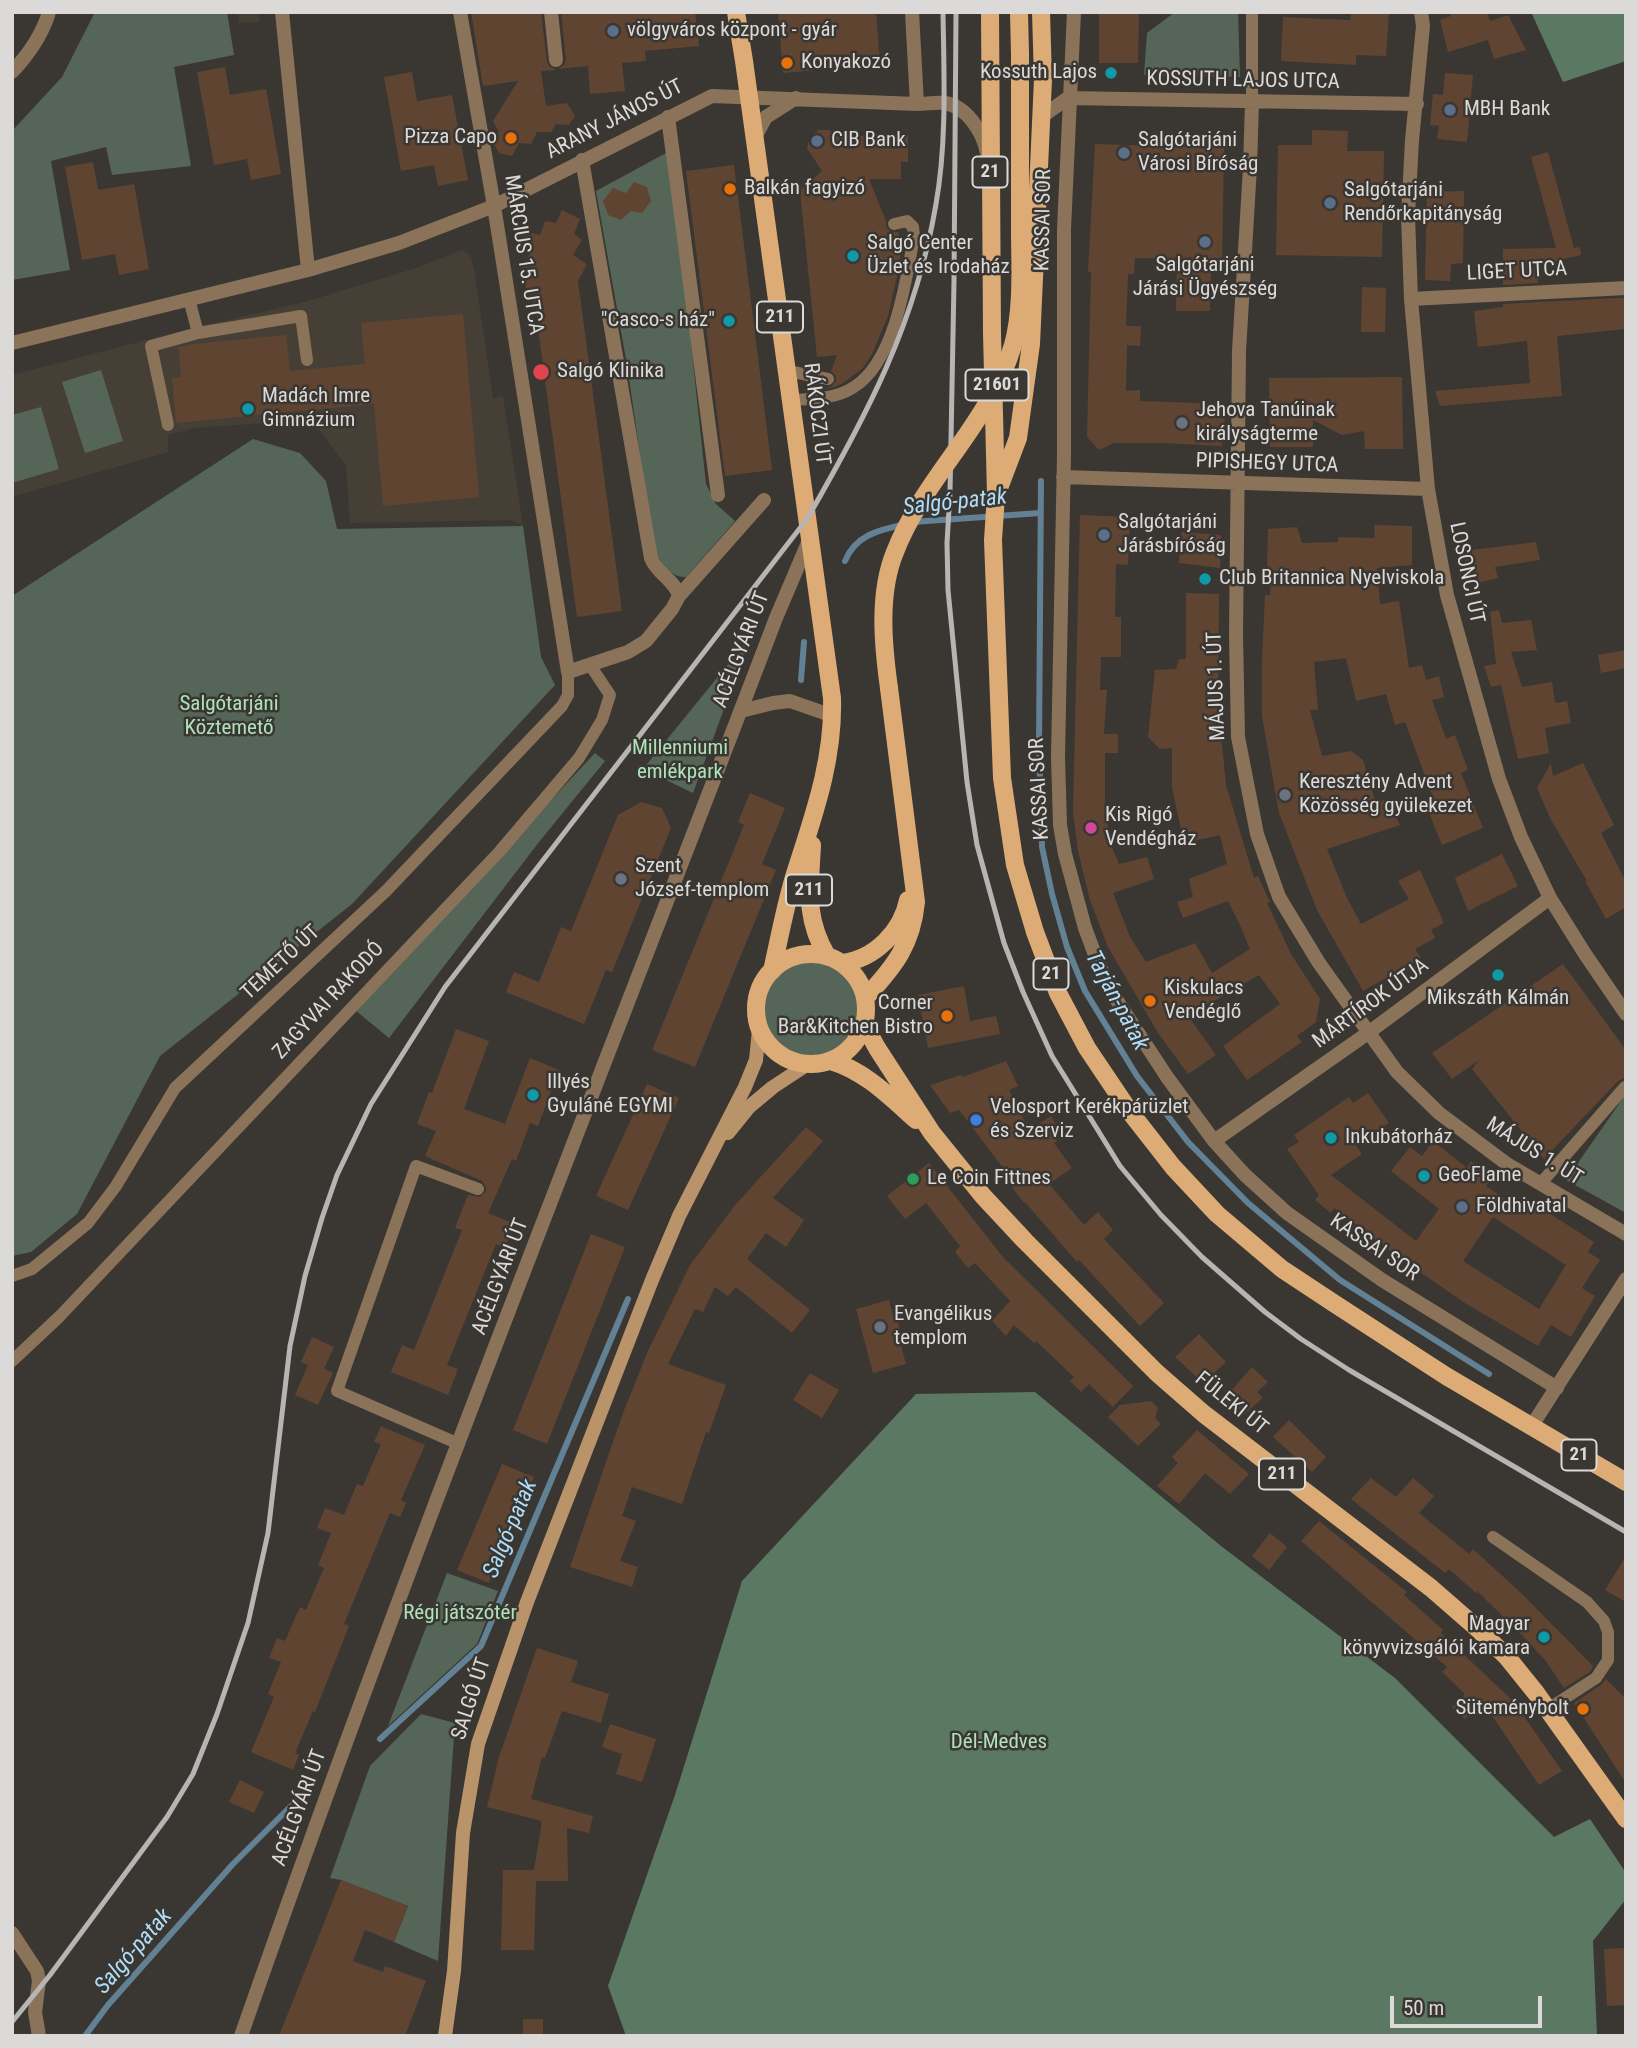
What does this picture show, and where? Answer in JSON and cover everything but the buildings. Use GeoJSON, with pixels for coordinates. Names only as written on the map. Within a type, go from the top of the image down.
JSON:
{"type":"FeatureCollection","features":[{"type":"Feature","properties":{"kind":"main road","name":"RÁKÓCZI ÚT"},"geometry":{"type":"LineString","coordinates":[[736,12],[829,671],[833,716],[826,773],[813,821]]}},
{"type":"Feature","properties":{"kind":"main road","name":"21"},"geometry":{"type":"LineString","coordinates":[[990,12],[996,495],[993,540],[1002,778],[1015,865],[1035,932],[1058,993],[1087,1048],[1129,1112],[1173,1167],[1217,1214],[1282,1269],[1447,1376],[1626,1482]]}},
{"type":"Feature","properties":{"kind":"main road","name":"21601"},"geometry":{"type":"LineString","coordinates":[[866,998],[899,958],[912,930],[916,902],[889,688],[884,620],[886,590],[894,553],[926,493],[990,400],[1014,343],[1020,259],[1019,12]]}},
{"type":"Feature","properties":{"kind":"main road","name":"21"},"geometry":{"type":"LineString","coordinates":[[996,495],[1018,438],[1029,355],[1043,79],[1041,12]]}},
{"type":"Feature","properties":{"kind":"main road","name":"211"},"geometry":{"type":"LineString","coordinates":[[813,821],[808,905],[818,942],[859,980],[866,998]]}},
{"type":"Feature","properties":{"kind":"main road","name":"211"},"geometry":{"type":"LineString","coordinates":[[759,1030],[755,1012],[758,994],[765,977],[772,971],[793,880],[813,821]]}},
{"type":"Feature","properties":{"kind":"main road","name":"21601"},"geometry":{"type":"LineString","coordinates":[[835,960],[858,960],[875,950],[897,928],[907,907],[912,861]]}},
{"type":"Feature","properties":{"kind":"main road"},"geometry":{"type":"LineString","coordinates":[[772,971],[778,964],[795,956],[813,953],[835,960]]}},
{"type":"Feature","properties":{"kind":"main road"},"geometry":{"type":"LineString","coordinates":[[759,1030],[769,1046],[783,1058],[800,1064],[818,1065],[851,1049],[862,1033],[867,1016],[866,998]]}},
{"type":"Feature","properties":{"kind":"main road","name":"211"},"geometry":{"type":"LineString","coordinates":[[864,1024],[932,1133]]}},
{"type":"Feature","properties":{"kind":"main road"},"geometry":{"type":"LineString","coordinates":[[707,1159],[745,1087],[756,1060],[759,1030]]}},
{"type":"Feature","properties":{"kind":"main road","name":"211"},"geometry":{"type":"LineString","coordinates":[[831,1061],[842,1064],[879,1087],[932,1133]]}},
{"type":"Feature","properties":{"kind":"main road"},"geometry":{"type":"LineString","coordinates":[[707,1159],[749,1107],[773,1087],[808,1065]]}},
{"type":"Feature","properties":{"kind":"main road","name":"FÜLEKI ÚT"},"geometry":{"type":"LineString","coordinates":[[932,1133],[983,1196],[1025,1241],[1157,1373],[1222,1428],[1431,1588],[1507,1657],[1548,1709],[1626,1819]]}},
{"type":"Feature","properties":{"kind":"main road","name":"SALGÓ ÚT"},"geometry":{"type":"LineString","coordinates":[[445,2036],[454,1971],[463,1833],[478,1744],[527,1602],[652,1280],[707,1159]]}},
{"type":"Feature","properties":{"kind":"street"},"geometry":{"type":"LineString","coordinates":[[12,72],[44,29],[49,12]]}},
{"type":"Feature","properties":{"kind":"street"},"geometry":{"type":"LineString","coordinates":[[282,12],[308,270]]}},
{"type":"Feature","properties":{"kind":"street","name":"MÁRCIUS 15. UTCA"},"geometry":{"type":"LineString","coordinates":[[460,12],[494,206],[568,672]]}},
{"type":"Feature","properties":{"kind":"street"},"geometry":{"type":"LineString","coordinates":[[551,12],[556,60]]}},
{"type":"Feature","properties":{"kind":"street"},"geometry":{"type":"LineString","coordinates":[[912,12],[917,104]]}},
{"type":"Feature","properties":{"kind":"street","name":"KASSAI SOR"},"geometry":{"type":"LineString","coordinates":[[1074,12],[1064,229],[1058,758],[1060,825],[1085,928],[1116,999],[1167,1077],[1214,1141],[1245,1175],[1287,1213],[1382,1280],[1557,1388]]}},
{"type":"Feature","properties":{"kind":"street","name":"LOSONCI ÚT"},"geometry":{"type":"LineString","coordinates":[[1421,12],[1423,26],[1408,216],[1410,299],[1428,489],[1447,595],[1499,779],[1521,837],[1550,898],[1584,954],[1626,1014]]}},
{"type":"Feature","properties":{"kind":"street"},"geometry":{"type":"LineString","coordinates":[[1041,117],[1068,98],[1043,79]]}},
{"type":"Feature","properties":{"kind":"street","name":"ARANY JÁNOS ÚT"},"geometry":{"type":"LineString","coordinates":[[12,343],[308,270],[399,243],[494,206],[712,96],[749,96]]}},
{"type":"Feature","properties":{"kind":"street"},"geometry":{"type":"LineString","coordinates":[[749,96],[945,103],[963,111],[985,142],[990,168]]}},
{"type":"Feature","properties":{"kind":"street"},"geometry":{"type":"LineString","coordinates":[[754,139],[766,117],[796,98]]}},
{"type":"Feature","properties":{"kind":"street","name":"KOSSUTH LAJOS UTCA"},"geometry":{"type":"LineString","coordinates":[[1068,98],[1417,104]]}},
{"type":"Feature","properties":{"kind":"street","name":"MÁJUS 1. ÚT"},"geometry":{"type":"LineString","coordinates":[[1252,103],[1250,180],[1238,351],[1236,635],[1238,737],[1257,834],[1279,897],[1319,963],[1397,1072],[1439,1112],[1507,1164],[1626,1234]]}},
{"type":"Feature","properties":{"kind":"street"},"geometry":{"type":"LineString","coordinates":[[668,117],[718,495]]}},
{"type":"Feature","properties":{"kind":"street"},"geometry":{"type":"LineString","coordinates":[[582,160],[651,558],[655,566],[675,586],[679,596]]}},
{"type":"Feature","properties":{"kind":"street","name":"LIGET UTCA"},"geometry":{"type":"LineString","coordinates":[[1410,299],[1626,288]]}},
{"type":"Feature","properties":{"kind":"street","name":"PIPISHEGY UTCA"},"geometry":{"type":"LineString","coordinates":[[1063,477],[1428,489]]}},
{"type":"Feature","properties":{"kind":"street"},"geometry":{"type":"LineString","coordinates":[[568,672],[633,649],[646,641],[679,596],[764,500]]}},
{"type":"Feature","properties":{"kind":"street","name":"ACÉLGYÁRI ÚT"},"geometry":{"type":"LineString","coordinates":[[241,2036],[302,1860],[459,1444],[810,538]]}},
{"type":"Feature","properties":{"kind":"street"},"geometry":{"type":"LineString","coordinates":[[741,711],[790,701],[833,716]]}},
{"type":"Feature","properties":{"kind":"street","name":"MÁRTÍROK ÚTJA"},"geometry":{"type":"LineString","coordinates":[[1214,1141],[1368,1033],[1550,898]]}},
{"type":"Feature","properties":{"kind":"street"},"geometry":{"type":"LineString","coordinates":[[1531,1427],[1626,1279]]}},
{"type":"Feature","properties":{"kind":"street"},"geometry":{"type":"LineString","coordinates":[[12,1933],[37,1971],[39,1981],[35,2012],[39,2036]]}},
{"type":"Feature","properties":{"kind":"lane"},"geometry":{"type":"LineString","coordinates":[[1252,12],[1252,103]]}},
{"type":"Feature","properties":{"kind":"lane"},"geometry":{"type":"LineString","coordinates":[[792,400],[826,397],[847,391],[865,379],[878,362],[889,340],[914,236],[913,227],[907,221],[894,224]]}},
{"type":"Feature","properties":{"kind":"lane"},"geometry":{"type":"LineString","coordinates":[[189,299],[198,333]]}},
{"type":"Feature","properties":{"kind":"lane"},"geometry":{"type":"LineString","coordinates":[[167,425],[151,346],[198,333],[301,316],[306,360]]}},
{"type":"Feature","properties":{"kind":"lane"},"geometry":{"type":"LineString","coordinates":[[992,333],[1010,334],[1031,317]]}},
{"type":"Feature","properties":{"kind":"lane"},"geometry":{"type":"LineString","coordinates":[[788,371],[828,379]]}},
{"type":"Feature","properties":{"kind":"lane","name":"ZAGYVAI RAKODÓ"},"geometry":{"type":"LineString","coordinates":[[12,1361],[59,1317],[490,861],[579,758],[602,720],[610,695],[590,665]]}},
{"type":"Feature","properties":{"kind":"lane","name":"TEMETŐ ÚT"},"geometry":{"type":"LineString","coordinates":[[12,1276],[32,1269],[88,1223],[116,1186],[175,1088],[386,891],[562,706],[568,695],[568,672]]}},
{"type":"Feature","properties":{"kind":"lane"},"geometry":{"type":"LineString","coordinates":[[1541,1183],[1625,1087]]}},
{"type":"Feature","properties":{"kind":"lane"},"geometry":{"type":"LineString","coordinates":[[459,1444],[337,1391],[416,1166],[478,1189]]}},
{"type":"Feature","properties":{"kind":"lane"},"geometry":{"type":"LineString","coordinates":[[1493,1537],[1587,1602],[1604,1621],[1608,1632],[1608,1660],[1597,1678],[1548,1709]]}},
{"type":"Feature","properties":{"kind":"shaded area"},"geometry":{"type":"Polygon","coordinates":[[[238,12],[258,12],[259,22],[239,23],[238,12]]]}},
{"type":"Feature","properties":{"kind":"shaded area"},"geometry":{"type":"Polygon","coordinates":[[[462,250],[471,257],[474,269],[493,398],[503,396],[523,526],[511,520],[350,523],[346,465],[318,428],[307,420],[195,428],[168,435],[168,452],[12,497],[12,375],[305,302],[419,267],[462,250]]]}},
{"type":"Feature","properties":{"kind":"green space"},"geometry":{"type":"Polygon","coordinates":[[[95,12],[227,12],[234,55],[174,67],[191,166],[112,175],[106,147],[51,161],[70,270],[12,280],[12,131],[62,77],[95,12]]]}},
{"type":"Feature","properties":{"kind":"green space"},"geometry":{"type":"Polygon","coordinates":[[[1175,12],[1238,12],[1240,77],[1144,75],[1147,33],[1175,12]]]}},
{"type":"Feature","properties":{"kind":"green space"},"geometry":{"type":"Polygon","coordinates":[[[1531,12],[1626,12],[1626,61],[1563,82],[1531,12]]]}},
{"type":"Feature","properties":{"kind":"green space"},"geometry":{"type":"Polygon","coordinates":[[[666,153],[685,288],[706,484],[716,504],[735,521],[686,577],[671,572],[654,549],[627,365],[596,191],[666,153]]]}},
{"type":"Feature","properties":{"kind":"green space"},"geometry":{"type":"Polygon","coordinates":[[[101,370],[123,441],[85,453],[62,382],[101,370]]]}},
{"type":"Feature","properties":{"kind":"green space"},"geometry":{"type":"Polygon","coordinates":[[[41,407],[59,469],[12,483],[12,415],[41,407]]]}},
{"type":"Feature","properties":{"kind":"green space","name":"Salgótarjáni Köztemető"},"geometry":{"type":"Polygon","coordinates":[[[253,439],[300,453],[326,481],[337,529],[523,526],[541,657],[555,685],[352,904],[160,1056],[77,1214],[31,1252],[12,1256],[12,596],[253,439]]]}},
{"type":"Feature","properties":{"kind":"green space","name":"Millenniumi emlékpark"},"geometry":{"type":"Polygon","coordinates":[[[751,636],[693,793],[643,769],[751,636]]]}},
{"type":"Feature","properties":{"kind":"green space"},"geometry":{"type":"Polygon","coordinates":[[[595,753],[605,761],[539,842],[389,1038],[355,1010],[595,753]]]}},
{"type":"Feature","properties":{"kind":"green space"},"geometry":{"type":"Polygon","coordinates":[[[811,954],[832,958],[850,970],[862,988],[866,1009],[862,1030],[850,1048],[832,1060],[811,1064],[790,1060],[772,1048],[760,1030],[756,1009],[760,988],[772,970],[790,958],[811,954]]]}},
{"type":"Feature","properties":{"kind":"green space"},"geometry":{"type":"Polygon","coordinates":[[[1626,1094],[1626,1213],[1566,1180],[1626,1094]]]}},
{"type":"Feature","properties":{"kind":"green space","name":"Dél-Medves"},"geometry":{"type":"Polygon","coordinates":[[[1035,1392],[1221,1546],[1395,1678],[1554,1837],[1590,1819],[1626,1873],[1626,1899],[1593,1941],[1597,2036],[626,2036],[608,1986],[675,1795],[742,1581],[916,1394],[1035,1392]]]}},
{"type":"Feature","properties":{"kind":"green space","name":"Régi játszótér"},"geometry":{"type":"Polygon","coordinates":[[[447,1573],[498,1591],[477,1644],[388,1726],[447,1573]]]}},
{"type":"Feature","properties":{"kind":"green space"},"geometry":{"type":"Polygon","coordinates":[[[421,1714],[455,1723],[438,1961],[394,1942],[408,1906],[330,1878],[370,1766],[421,1714]]]}},
{"type":"Feature","properties":{"kind":"waterway","name":"Tarján-patak"},"geometry":{"type":"LineString","coordinates":[[1041,481],[1039,747],[1042,847],[1067,947],[1085,991],[1137,1076],[1188,1142],[1248,1203],[1340,1280],[1489,1374]]}},
{"type":"Feature","properties":{"kind":"waterway","name":"Salgó-patak"},"geometry":{"type":"LineString","coordinates":[[913,522],[1040,513]]}},
{"type":"Feature","properties":{"kind":"waterway","name":"Salgó-patak"},"geometry":{"type":"LineString","coordinates":[[845,561],[849,552],[861,540],[876,532],[902,525]]}},
{"type":"Feature","properties":{"kind":"waterway","name":"Salgó-patak"},"geometry":{"type":"LineString","coordinates":[[801,680],[804,642]]}},
{"type":"Feature","properties":{"kind":"waterway","name":"Salgó-patak"},"geometry":{"type":"LineString","coordinates":[[380,1739],[481,1646],[628,1299]]}},
{"type":"Feature","properties":{"kind":"waterway","name":"Salgó-patak"},"geometry":{"type":"LineString","coordinates":[[85,2036],[108,2005],[232,1865],[297,1800]]}},
{"type":"Feature","properties":{"kind":"railway"},"geometry":{"type":"LineString","coordinates":[[12,2022],[167,1817],[193,1774],[217,1714],[248,1623],[268,1533],[290,1346],[305,1276],[337,1175],[371,1104],[445,987],[807,519],[886,368],[916,289],[940,181],[944,84],[943,12]]}},
{"type":"Feature","properties":{"kind":"railway"},"geometry":{"type":"LineString","coordinates":[[956,12],[948,590],[967,782],[977,845],[1004,943],[1023,992],[1052,1056],[1120,1166],[1161,1215],[1202,1257],[1265,1312],[1301,1339],[1349,1370],[1626,1532]]}},
{"type":"Feature","properties":{"kind":"place","name":"völgyváros központ - gyár"},"geometry":{"type":"Point","coordinates":[613,31]}},
{"type":"Feature","properties":{"kind":"place","name":"Konyakozó"},"geometry":{"type":"Point","coordinates":[787,63]}},
{"type":"Feature","properties":{"kind":"place","name":"Kossuth Lajos"},"geometry":{"type":"Point","coordinates":[1111,73]}},
{"type":"Feature","properties":{"kind":"place","name":"MBH Bank"},"geometry":{"type":"Point","coordinates":[1450,110]}},
{"type":"Feature","properties":{"kind":"place","name":"Pizza Capo"},"geometry":{"type":"Point","coordinates":[511,138]}},
{"type":"Feature","properties":{"kind":"place","name":"CIB Bank"},"geometry":{"type":"Point","coordinates":[817,141]}},
{"type":"Feature","properties":{"kind":"place","name":"Salgótarjáni Városi Bíróság"},"geometry":{"type":"Point","coordinates":[1124,153]}},
{"type":"Feature","properties":{"kind":"place","name":"Balkán fagyizó"},"geometry":{"type":"Point","coordinates":[730,189]}},
{"type":"Feature","properties":{"kind":"place","name":"Salgótarjáni Rendőrkapitányság"},"geometry":{"type":"Point","coordinates":[1330,203]}},
{"type":"Feature","properties":{"kind":"place","name":"Salgótarjáni Járási Ügyészség"},"geometry":{"type":"Point","coordinates":[1205,242]}},
{"type":"Feature","properties":{"kind":"place","name":"Salgó Center Üzlet és Irodaház"},"geometry":{"type":"Point","coordinates":[853,256]}},
{"type":"Feature","properties":{"kind":"place","name":"\"Casco-s ház\""},"geometry":{"type":"Point","coordinates":[729,321]}},
{"type":"Feature","properties":{"kind":"place","name":"Salgó Klinika"},"geometry":{"type":"Point","coordinates":[541,372]}},
{"type":"Feature","properties":{"kind":"place","name":"Madách Imre Gimnázium"},"geometry":{"type":"Point","coordinates":[248,409]}},
{"type":"Feature","properties":{"kind":"place","name":"Jehova Tanúinak királyságterme"},"geometry":{"type":"Point","coordinates":[1182,423]}},
{"type":"Feature","properties":{"kind":"place","name":"Salgótarjáni Járásbíróság"},"geometry":{"type":"Point","coordinates":[1104,535]}},
{"type":"Feature","properties":{"kind":"place","name":"Club Britannica Nyelviskola"},"geometry":{"type":"Point","coordinates":[1205,579]}},
{"type":"Feature","properties":{"kind":"place","name":"Keresztény Advent Közösség gyülekezet"},"geometry":{"type":"Point","coordinates":[1285,795]}},
{"type":"Feature","properties":{"kind":"place","name":"Kis Rigó Vendégház"},"geometry":{"type":"Point","coordinates":[1091,828]}},
{"type":"Feature","properties":{"kind":"place","name":"Szent József-templom"},"geometry":{"type":"Point","coordinates":[621,879]}},
{"type":"Feature","properties":{"kind":"place","name":"Mikszáth Kálmán"},"geometry":{"type":"Point","coordinates":[1498,975]}},
{"type":"Feature","properties":{"kind":"place","name":"Kiskulacs Vendéglő"},"geometry":{"type":"Point","coordinates":[1150,1001]}},
{"type":"Feature","properties":{"kind":"place","name":"Corner Bar&Kitchen Bistro"},"geometry":{"type":"Point","coordinates":[947,1016]}},
{"type":"Feature","properties":{"kind":"place","name":"Illyés Gyuláné EGYMI"},"geometry":{"type":"Point","coordinates":[533,1095]}},
{"type":"Feature","properties":{"kind":"place","name":"Velosport Kerékpárüzlet és Szerviz"},"geometry":{"type":"Point","coordinates":[976,1120]}},
{"type":"Feature","properties":{"kind":"place","name":"Inkubátorház"},"geometry":{"type":"Point","coordinates":[1331,1138]}},
{"type":"Feature","properties":{"kind":"place","name":"GeoFlame"},"geometry":{"type":"Point","coordinates":[1424,1176]}},
{"type":"Feature","properties":{"kind":"place","name":"Le Coin Fittnes"},"geometry":{"type":"Point","coordinates":[913,1179]}},
{"type":"Feature","properties":{"kind":"place","name":"Földhivatal"},"geometry":{"type":"Point","coordinates":[1462,1207]}},
{"type":"Feature","properties":{"kind":"place","name":"Evangélikus templom"},"geometry":{"type":"Point","coordinates":[880,1327]}},
{"type":"Feature","properties":{"kind":"place","name":"Magyar könyvvizsgálói kamara"},"geometry":{"type":"Point","coordinates":[1544,1637]}},
{"type":"Feature","properties":{"kind":"place","name":"Süteménybolt"},"geometry":{"type":"Point","coordinates":[1583,1709]}}]}
